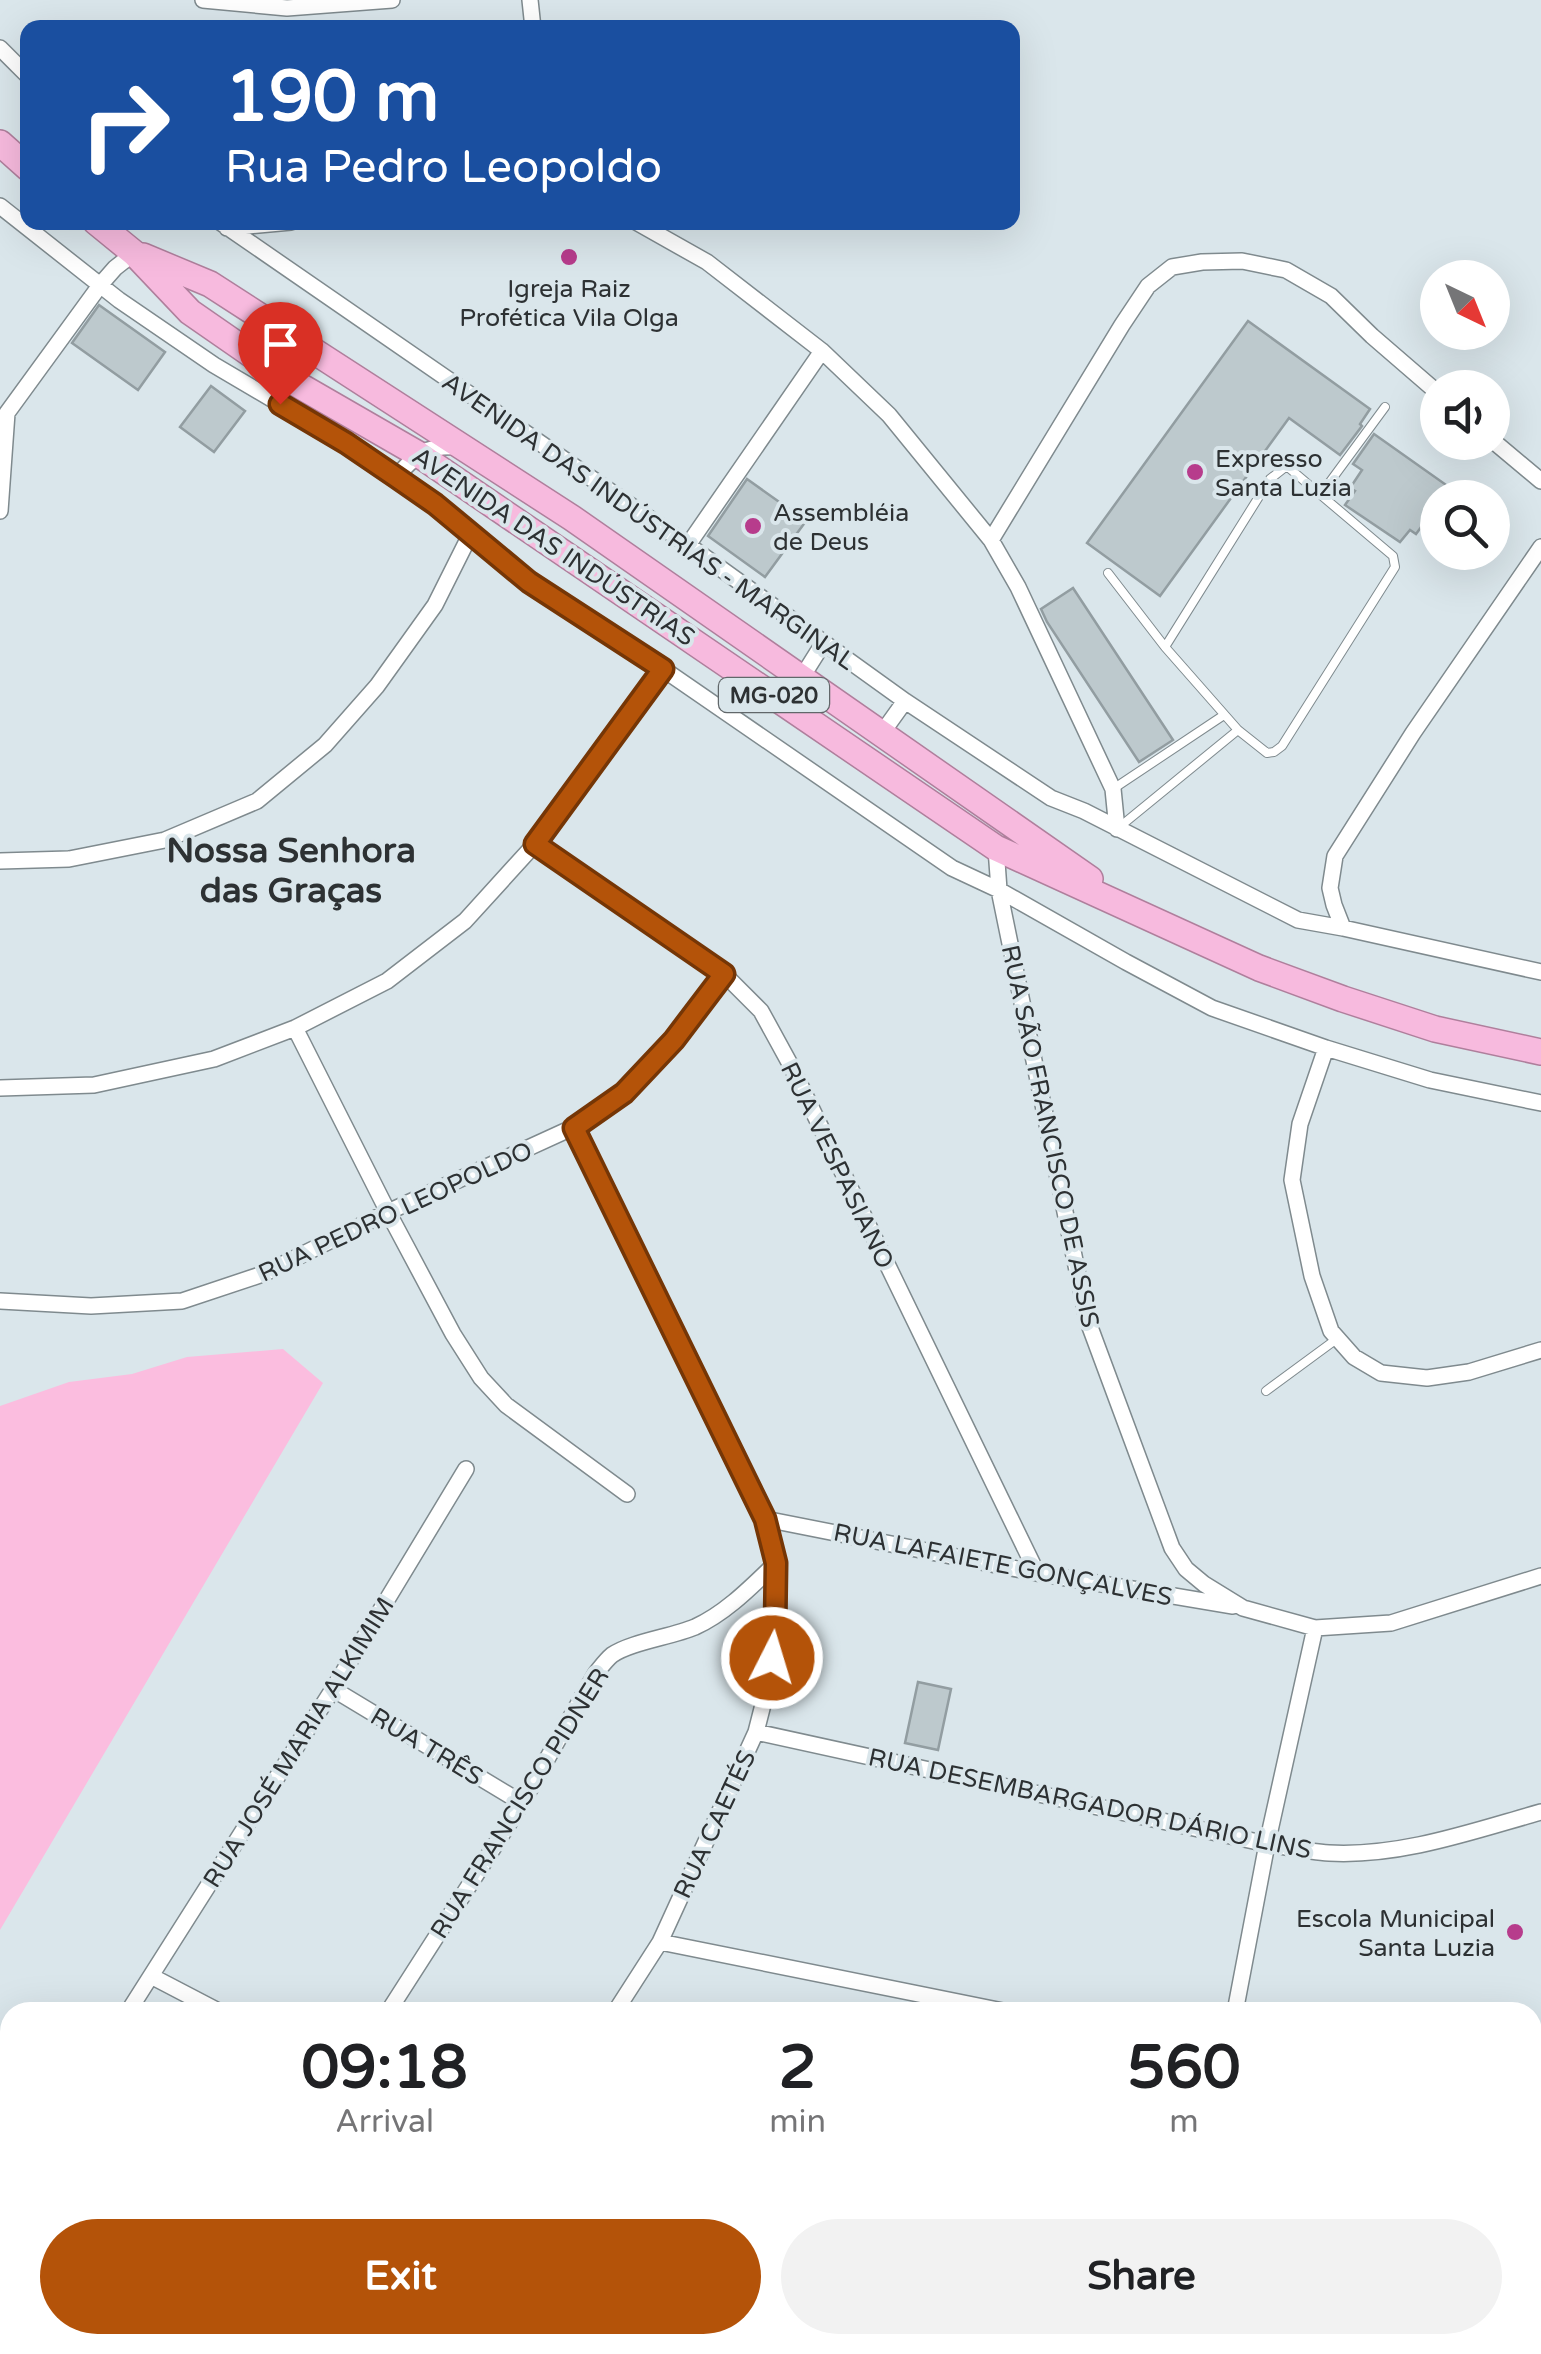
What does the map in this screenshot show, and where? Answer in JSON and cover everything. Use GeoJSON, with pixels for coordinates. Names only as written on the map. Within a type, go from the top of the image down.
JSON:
{"type":"FeatureCollection","features":[{"type":"Feature","properties":{"kind":"highway"},"geometry":{"type":"LineString","coordinates":[[0,143],[20,161]]}},
{"type":"Feature","properties":{"kind":"highway","name":"AVENIDA DAS INDÚSTRIAS"},"geometry":{"type":"LineString","coordinates":[[106,230],[134,253],[190,312],[281,376],[418,454],[996,848],[1259,968],[1343,1000],[1436,1029],[1541,1052]]}},
{"type":"Feature","properties":{"kind":"highway","name":"AVENIDA DAS INDÚSTRIAS"},"geometry":{"type":"LineString","coordinates":[[134,253],[210,284],[572,518],[1142,915]]}},
{"type":"Feature","properties":{"kind":"street"},"geometry":{"type":"LineString","coordinates":[[203,0],[290,4],[392,0]]}},
{"type":"Feature","properties":{"kind":"street"},"geometry":{"type":"LineString","coordinates":[[0,48],[20,68]]}},
{"type":"Feature","properties":{"kind":"street"},"geometry":{"type":"LineString","coordinates":[[0,206],[20,222]]}},
{"type":"Feature","properties":{"kind":"street"},"geometry":{"type":"LineString","coordinates":[[31,230],[119,300],[214,366],[396,477],[529,582],[952,868],[1212,1008],[1430,1080],[1541,1102]]}},
{"type":"Feature","properties":{"kind":"street","name":"AVENIDA DAS INDÚSTRIAS - MARGINAL"},"geometry":{"type":"LineString","coordinates":[[231,230],[688,545],[905,702],[1051,798],[1298,920],[1541,972]]}},
{"type":"Feature","properties":{"kind":"street"},"geometry":{"type":"LineString","coordinates":[[650,230],[707,262],[822,351],[889,415],[991,540],[1018,587],[1113,789],[1117,830]]}},
{"type":"Feature","properties":{"kind":"street"},"geometry":{"type":"LineString","coordinates":[[0,512],[4,413],[100,284],[134,253]]}},
{"type":"Feature","properties":{"kind":"street"},"geometry":{"type":"LineString","coordinates":[[991,540],[1122,325],[1148,286],[1172,268],[1202,262],[1242,262],[1286,270],[1331,296],[1420,377]]}},
{"type":"Feature","properties":{"kind":"street"},"geometry":{"type":"LineString","coordinates":[[688,545],[822,351]]}},
{"type":"Feature","properties":{"kind":"street"},"geometry":{"type":"LineString","coordinates":[[396,477],[418,454],[436,446],[462,448]]}},
{"type":"Feature","properties":{"kind":"street"},"geometry":{"type":"LineString","coordinates":[[1510,455],[1541,481]]}},
{"type":"Feature","properties":{"kind":"street"},"geometry":{"type":"LineString","coordinates":[[0,861],[69,859],[165,840],[258,801],[325,745],[377,686],[435,605],[470,535]]}},
{"type":"Feature","properties":{"kind":"street"},"geometry":{"type":"LineString","coordinates":[[1343,928],[1330,888],[1335,856],[1412,733],[1541,547]]}},
{"type":"Feature","properties":{"kind":"street"},"geometry":{"type":"LineString","coordinates":[[802,676],[824,642]]}},
{"type":"Feature","properties":{"kind":"street"},"geometry":{"type":"LineString","coordinates":[[0,1088],[94,1086],[214,1059],[295,1028],[387,981],[465,922],[535,844],[663,669]]}},
{"type":"Feature","properties":{"kind":"street"},"geometry":{"type":"LineString","coordinates":[[882,733],[905,702]]}},
{"type":"Feature","properties":{"kind":"street"},"geometry":{"type":"LineString","coordinates":[[1084,811],[1113,789]]}},
{"type":"Feature","properties":{"kind":"street","name":"RUA VESPASIANO"},"geometry":{"type":"LineString","coordinates":[[535,844],[724,974],[761,1011],[1037,1573]]}},
{"type":"Feature","properties":{"kind":"street","name":"RUA SÃO FRANCISCO DE ASSIS"},"geometry":{"type":"LineString","coordinates":[[996,848],[999,890],[1087,1319],[1172,1548],[1186,1569],[1242,1608],[1315,1628],[1391,1622],[1541,1576]]}},
{"type":"Feature","properties":{"kind":"street","name":"RUA PEDRO LEOPOLDO"},"geometry":{"type":"LineString","coordinates":[[0,1301],[91,1306],[182,1300],[263,1274],[388,1212],[574,1128],[624,1093],[674,1040],[724,974]]}},
{"type":"Feature","properties":{"kind":"street"},"geometry":{"type":"LineString","coordinates":[[295,1028],[388,1212],[481,1378],[506,1405],[627,1494]]}},
{"type":"Feature","properties":{"kind":"street"},"geometry":{"type":"LineString","coordinates":[[1326,1048],[1300,1124],[1292,1180],[1312,1276],[1331,1330],[1354,1357],[1381,1373],[1427,1378],[1469,1372],[1541,1350]]}},
{"type":"Feature","properties":{"kind":"street","name":"RUA CAETÉS"},"geometry":{"type":"LineString","coordinates":[[574,1128],[765,1519],[776,1563],[775,1630],[768,1685],[756,1732],[660,1942],[622,2002]]}},
{"type":"Feature","properties":{"kind":"street","name":"RUA JOSÉ MARIA ALKIMIM"},"geometry":{"type":"LineString","coordinates":[[134,2002],[333,1690],[466,1469]]}},
{"type":"Feature","properties":{"kind":"street","name":"RUA LAFAIETE GONÇALVES"},"geometry":{"type":"LineString","coordinates":[[765,1519],[1037,1573],[1242,1608]]}},
{"type":"Feature","properties":{"kind":"street","name":"RUA FRANCISCO PIDNER"},"geometry":{"type":"LineString","coordinates":[[394,2002],[522,1803],[596,1673],[610,1656],[699,1625],[734,1602],[776,1563]]}},
{"type":"Feature","properties":{"kind":"street"},"geometry":{"type":"LineString","coordinates":[[1237,2002],[1315,1628]]}},
{"type":"Feature","properties":{"kind":"street","name":"RUA TRÊS"},"geometry":{"type":"LineString","coordinates":[[333,1690],[522,1803]]}},
{"type":"Feature","properties":{"kind":"street","name":"RUA DESEMBARGADOR DÁRIO LINS"},"geometry":{"type":"LineString","coordinates":[[756,1732],[1267,1844],[1330,1853],[1390,1849],[1450,1838],[1541,1812]]}},
{"type":"Feature","properties":{"kind":"street"},"geometry":{"type":"LineString","coordinates":[[660,1942],[958,2002]]}},
{"type":"Feature","properties":{"kind":"street"},"geometry":{"type":"LineString","coordinates":[[151,1976],[201,2002]]}},
{"type":"Feature","properties":{"kind":"lane"},"geometry":{"type":"LineString","coordinates":[[1321,494],[1385,407]]}},
{"type":"Feature","properties":{"kind":"lane"},"geometry":{"type":"LineString","coordinates":[[1108,572],[1165,646],[1224,715],[1267,752],[1280,749],[1395,567],[1393,556],[1289,468],[1284,468],[1274,474],[1165,646]]}},
{"type":"Feature","properties":{"kind":"lane"},"geometry":{"type":"LineString","coordinates":[[1113,789],[1224,715]]}},
{"type":"Feature","properties":{"kind":"lane"},"geometry":{"type":"LineString","coordinates":[[1117,830],[1238,730]]}},
{"type":"Feature","properties":{"kind":"lane"},"geometry":{"type":"LineString","coordinates":[[1266,1391],[1338,1338]]}},
{"type":"Feature","properties":{"kind":"shaded area"},"geometry":{"type":"Polygon","coordinates":[[[283,1349],[323,1383],[0,1930],[0,1406],[69,1382],[132,1374],[187,1357],[283,1349]]]}},
{"type":"Feature","properties":{"kind":"building"},"geometry":{"type":"Polygon","coordinates":[[[99,305],[165,352],[138,390],[72,343],[99,305]]]}},
{"type":"Feature","properties":{"kind":"building","name":"Expresso Santa Luzia"},"geometry":{"type":"Polygon","coordinates":[[[1248,321],[1370,409],[1340,455],[1289,418],[1160,596],[1087,543],[1248,321]]]}},
{"type":"Feature","properties":{"kind":"building"},"geometry":{"type":"Polygon","coordinates":[[[211,386],[245,411],[214,452],[180,427],[211,386]]]}},
{"type":"Feature","properties":{"kind":"building"},"geometry":{"type":"Polygon","coordinates":[[[1374,434],[1439,480],[1420,480],[1420,529],[1416,534],[1410,530],[1400,542],[1345,505],[1362,470],[1353,464],[1374,434]]]}},
{"type":"Feature","properties":{"kind":"building","name":"Assembléia de Deus"},"geometry":{"type":"Polygon","coordinates":[[[747,479],[806,521],[765,577],[708,536],[747,479]]]}},
{"type":"Feature","properties":{"kind":"building"},"geometry":{"type":"Polygon","coordinates":[[[1073,588],[1173,740],[1139,762],[1041,609],[1073,588]]]}},
{"type":"Feature","properties":{"kind":"building"},"geometry":{"type":"Polygon","coordinates":[[[918,1682],[951,1689],[938,1750],[905,1743],[918,1682]]]}},
{"type":"Feature","properties":{"kind":"place","name":"Igreja Raiz Profética Vila Olga"},"geometry":{"type":"Point","coordinates":[569,257]}},
{"type":"Feature","properties":{"kind":"place","name":"Expresso Santa Luzia"},"geometry":{"type":"Point","coordinates":[1195,472]}},
{"type":"Feature","properties":{"kind":"place","name":"Assembléia de Deus"},"geometry":{"type":"Point","coordinates":[753,526]}},
{"type":"Feature","properties":{"kind":"place","name":"Escola Municipal Santa Luzia"},"geometry":{"type":"Point","coordinates":[1515,1932]}},
{"type":"Feature","properties":{"kind":"district","name":"Nossa Senhora das Graças"},"geometry":{"type":"Point","coordinates":[291,870]}},
{"type":"Feature","properties":{"kind":"route"},"geometry":{"type":"LineString","coordinates":[[280,404],[396,477],[529,582],[663,669],[535,844],[724,974],[674,1040],[624,1093],[574,1128],[765,1519],[776,1563],[772,1658]]}}]}
